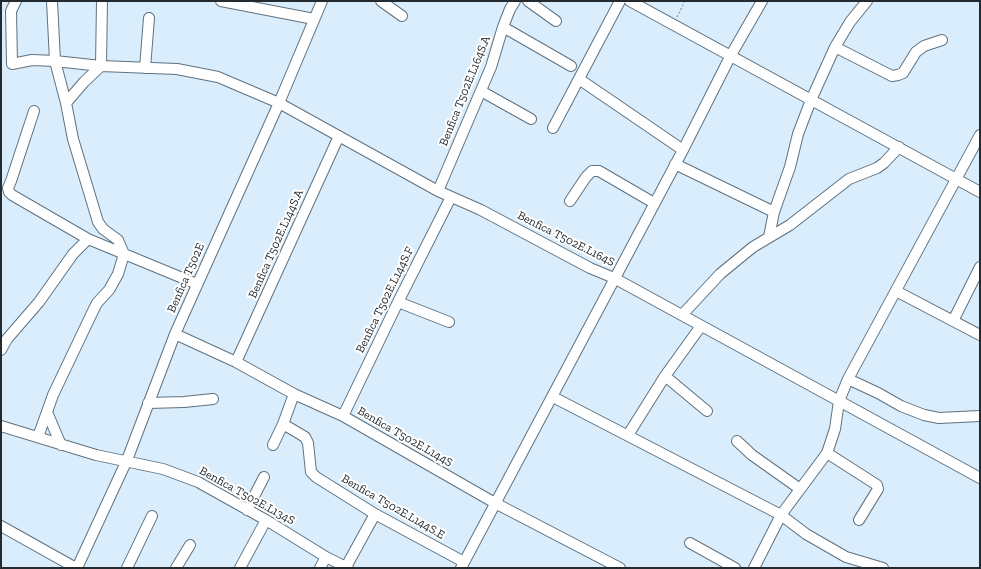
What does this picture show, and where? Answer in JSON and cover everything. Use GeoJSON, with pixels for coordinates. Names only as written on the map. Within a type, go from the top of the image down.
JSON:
{"type":"FeatureCollection","features":[{"type":"Feature","properties":{"kind":"street","name":"Benfica T502E.L164S"},"geometry":{"type":"LineString","coordinates":[[16,1],[11,11],[12,64],[32,60],[101,66],[177,69],[218,77],[279,103],[438,191],[508,223],[590,268],[614,278],[980,478]]}},
{"type":"Feature","properties":{"kind":"street"},"geometry":{"type":"LineString","coordinates":[[38,437],[53,395],[92,313],[109,290],[118,274],[124,254],[118,240],[103,229],[98,222],[73,139],[66,103],[55,61],[52,1]]}},
{"type":"Feature","properties":{"kind":"street"},"geometry":{"type":"LineString","coordinates":[[66,103],[84,82],[101,66],[102,1]]}},
{"type":"Feature","properties":{"kind":"street"},"geometry":{"type":"LineString","coordinates":[[221,1],[314,19]]}},
{"type":"Feature","properties":{"kind":"street","name":"Benfica T502E"},"geometry":{"type":"LineString","coordinates":[[76,568],[127,460],[174,334],[279,103],[322,1]]}},
{"type":"Feature","properties":{"kind":"street"},"geometry":{"type":"LineString","coordinates":[[381,1],[402,16]]}},
{"type":"Feature","properties":{"kind":"street","name":"Benfica T502E.L164S.A"},"geometry":{"type":"LineString","coordinates":[[438,191],[490,67],[503,26],[515,1]]}},
{"type":"Feature","properties":{"kind":"street"},"geometry":{"type":"LineString","coordinates":[[528,1],[556,21]]}},
{"type":"Feature","properties":{"kind":"street"},"geometry":{"type":"LineString","coordinates":[[553,128],[620,1]]}},
{"type":"Feature","properties":{"kind":"street"},"geometry":{"type":"LineString","coordinates":[[630,1],[980,192]]}},
{"type":"Feature","properties":{"kind":"street"},"geometry":{"type":"LineString","coordinates":[[463,565],[675,164],[730,55],[762,1]]}},
{"type":"Feature","properties":{"kind":"street"},"geometry":{"type":"LineString","coordinates":[[769,236],[774,212],[790,167],[798,134],[811,100],[835,47],[850,22],[867,1]]}},
{"type":"Feature","properties":{"kind":"street"},"geometry":{"type":"LineString","coordinates":[[145,68],[149,18]]}},
{"type":"Feature","properties":{"kind":"street"},"geometry":{"type":"LineString","coordinates":[[503,26],[571,66]]}},
{"type":"Feature","properties":{"kind":"street"},"geometry":{"type":"LineString","coordinates":[[835,47],[892,76],[903,72],[916,52],[924,46],[942,40]]}},
{"type":"Feature","properties":{"kind":"street"},"geometry":{"type":"LineString","coordinates":[[579,79],[682,150]]}},
{"type":"Feature","properties":{"kind":"street"},"geometry":{"type":"LineString","coordinates":[[480,91],[532,119]]}},
{"type":"Feature","properties":{"kind":"street"},"geometry":{"type":"LineString","coordinates":[[34,112],[10,181],[8,188],[9,192],[88,240],[197,284]]}},
{"type":"Feature","properties":{"kind":"street"},"geometry":{"type":"LineString","coordinates":[[754,568],[781,515],[827,453],[835,429],[839,401],[848,380],[980,135]]}},
{"type":"Feature","properties":{"kind":"street","name":"Benfica T502E.L144S.A"},"geometry":{"type":"LineString","coordinates":[[236,362],[339,136]]}},
{"type":"Feature","properties":{"kind":"street"},"geometry":{"type":"LineString","coordinates":[[682,315],[720,274],[753,247],[769,236],[790,225],[849,179],[877,168],[884,163],[899,147]]}},
{"type":"Feature","properties":{"kind":"street"},"geometry":{"type":"LineString","coordinates":[[675,164],[774,212]]}},
{"type":"Feature","properties":{"kind":"street"},"geometry":{"type":"LineString","coordinates":[[570,201],[586,177],[592,171],[599,171],[654,203]]}},
{"type":"Feature","properties":{"kind":"street","name":"Benfica T502E.L144S.F"},"geometry":{"type":"LineString","coordinates":[[343,416],[451,197]]}},
{"type":"Feature","properties":{"kind":"street"},"geometry":{"type":"LineString","coordinates":[[1,350],[4,337],[39,302],[73,254],[88,240]]}},
{"type":"Feature","properties":{"kind":"street"},"geometry":{"type":"LineString","coordinates":[[952,321],[980,267]]}},
{"type":"Feature","properties":{"kind":"street"},"geometry":{"type":"LineString","coordinates":[[896,290],[980,335]]}},
{"type":"Feature","properties":{"kind":"street"},"geometry":{"type":"LineString","coordinates":[[398,302],[449,322]]}},
{"type":"Feature","properties":{"kind":"street"},"geometry":{"type":"LineString","coordinates":[[628,435],[665,376],[701,326]]}},
{"type":"Feature","properties":{"kind":"street","name":"Benfica T502E.L144S"},"geometry":{"type":"LineString","coordinates":[[174,334],[236,362],[294,394],[343,416],[495,503],[620,568]]}},
{"type":"Feature","properties":{"kind":"street"},"geometry":{"type":"LineString","coordinates":[[665,376],[707,411]]}},
{"type":"Feature","properties":{"kind":"street"},"geometry":{"type":"LineString","coordinates":[[848,380],[878,393],[901,406],[924,415],[939,418],[980,416]]}},
{"type":"Feature","properties":{"kind":"street"},"geometry":{"type":"LineString","coordinates":[[273,445],[283,424],[294,394]]}},
{"type":"Feature","properties":{"kind":"street"},"geometry":{"type":"LineString","coordinates":[[553,397],[781,515],[806,534],[846,557],[883,568]]}},
{"type":"Feature","properties":{"kind":"street"},"geometry":{"type":"LineString","coordinates":[[148,403],[184,402],[213,399]]}},
{"type":"Feature","properties":{"kind":"street"},"geometry":{"type":"LineString","coordinates":[[47,412],[61,444]]}},
{"type":"Feature","properties":{"kind":"street","name":"Benfica T502E.L144S.E"},"geometry":{"type":"LineString","coordinates":[[283,424],[305,438],[308,443],[311,472],[316,477],[375,514],[463,565]]}},
{"type":"Feature","properties":{"kind":"street","name":"Benfica T502E.L134S"},"geometry":{"type":"LineString","coordinates":[[1,426],[96,455],[127,460],[163,469],[198,482],[347,568]]}},
{"type":"Feature","properties":{"kind":"street"},"geometry":{"type":"LineString","coordinates":[[737,441],[752,455],[800,489]]}},
{"type":"Feature","properties":{"kind":"street"},"geometry":{"type":"LineString","coordinates":[[827,453],[877,484],[878,489],[859,520]]}},
{"type":"Feature","properties":{"kind":"street"},"geometry":{"type":"LineString","coordinates":[[247,510],[264,477]]}},
{"type":"Feature","properties":{"kind":"street"},"geometry":{"type":"LineString","coordinates":[[347,568],[375,514]]}},
{"type":"Feature","properties":{"kind":"street"},"geometry":{"type":"LineString","coordinates":[[127,568],[152,516]]}},
{"type":"Feature","properties":{"kind":"street"},"geometry":{"type":"LineString","coordinates":[[240,568],[266,520]]}},
{"type":"Feature","properties":{"kind":"street"},"geometry":{"type":"LineString","coordinates":[[1,526],[76,568]]}},
{"type":"Feature","properties":{"kind":"street"},"geometry":{"type":"LineString","coordinates":[[690,543],[735,568]]}},
{"type":"Feature","properties":{"kind":"street"},"geometry":{"type":"LineString","coordinates":[[176,568],[190,545]]}},
{"type":"Feature","properties":{"kind":"street"},"geometry":{"type":"LineString","coordinates":[[320,568],[326,557]]}},
{"type":"Feature","properties":{"kind":"street"},"geometry":{"type":"LineString","coordinates":[[598,568],[604,559]]}},
{"type":"Feature","properties":{"kind":"path"},"geometry":{"type":"LineString","coordinates":[[673,24],[685,1]]}}]}
